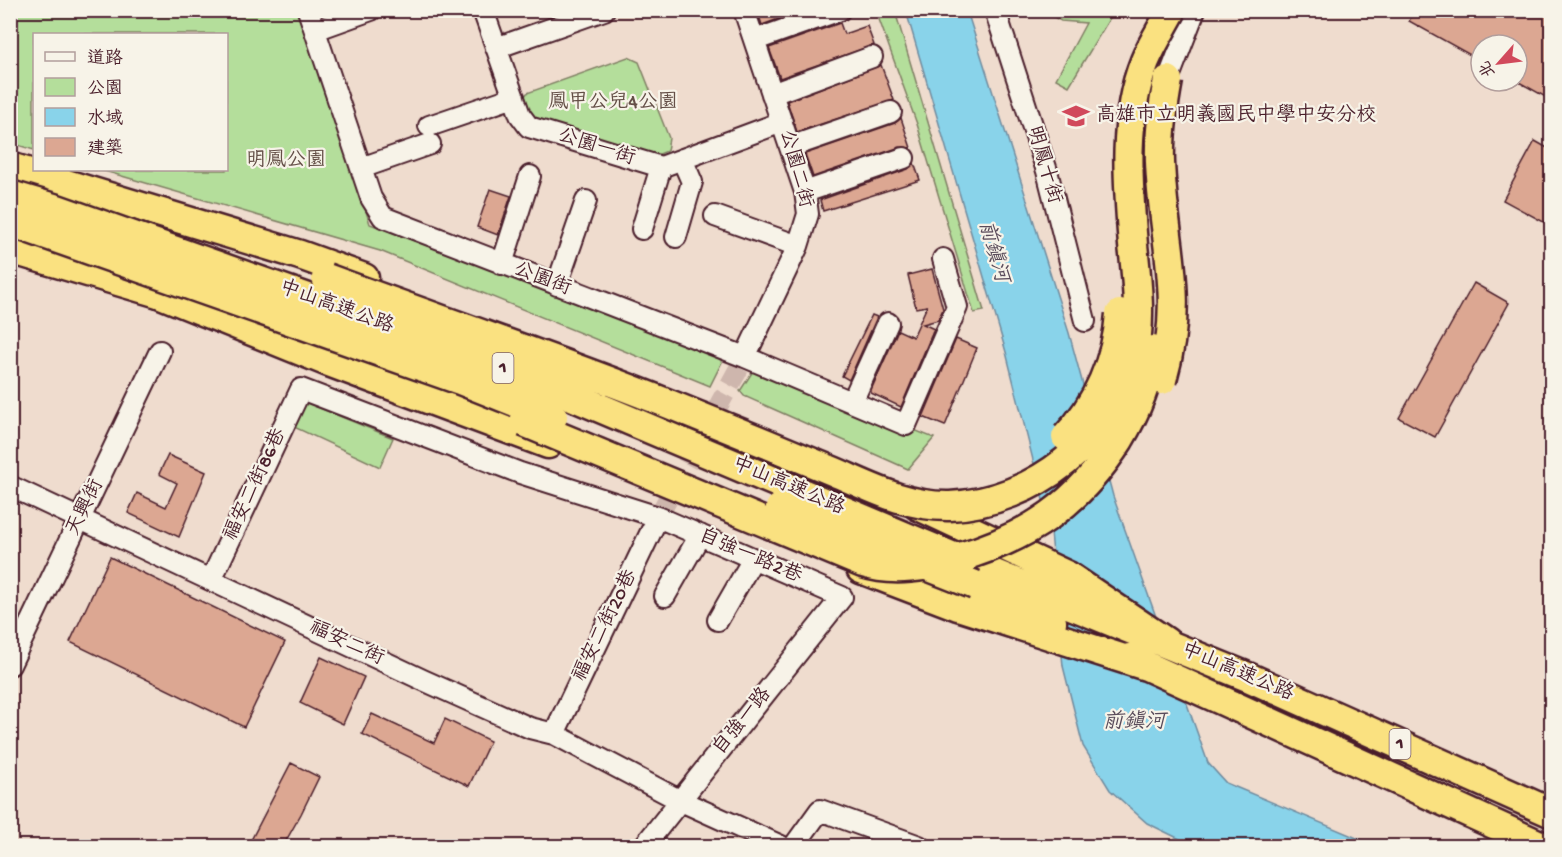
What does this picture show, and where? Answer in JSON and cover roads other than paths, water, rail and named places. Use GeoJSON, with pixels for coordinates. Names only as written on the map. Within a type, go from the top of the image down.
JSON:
{"type":"FeatureCollection","features":[{"type":"Feature","properties":{"kind":"highway"},"geometry":{"type":"LineString","coordinates":[[11,167],[110,209],[326,278],[669,404],[880,492],[925,504],[949,506],[976,503],[1010,493],[1035,481],[1083,447],[1108,415],[1129,371],[1135,344],[1138,302],[1128,187],[1131,120],[1145,61],[1172,10]]}},
{"type":"Feature","properties":{"kind":"highway"},"geometry":{"type":"LineString","coordinates":[[881,569],[933,565],[1009,541],[1041,523],[1089,482],[1130,422],[1150,368],[1156,325],[1143,155],[1144,116],[1155,71],[1186,10]]}},
{"type":"Feature","properties":{"kind":"highway"},"geometry":{"type":"LineString","coordinates":[[880,492],[932,497],[956,495],[1001,483],[1042,461],[1069,435],[1087,412],[1106,375],[1117,341],[1122,264],[1116,160],[1124,99],[1142,43]]}},
{"type":"Feature","properties":{"kind":"highway"},"geometry":{"type":"LineString","coordinates":[[10,249],[217,309],[386,366],[881,569],[906,574],[962,569],[1028,545],[1060,525],[1100,492],[1141,432],[1151,413],[1164,374],[1174,313],[1174,274],[1160,164],[1161,122],[1168,80]]}},
{"type":"Feature","properties":{"kind":"highway"},"geometry":{"type":"LineString","coordinates":[[11,167],[300,255],[511,331],[689,399],[1041,562],[1068,576],[1166,642]]}},
{"type":"Feature","properties":{"kind":"highway","name":"中山高速公路"},"geometry":{"type":"LineString","coordinates":[[10,195],[57,209],[503,367],[985,570],[1166,642],[1551,812]]}},
{"type":"Feature","properties":{"kind":"highway","name":"中山高速公路"},"geometry":{"type":"LineString","coordinates":[[10,222],[460,380],[975,585],[1534,844]]}},
{"type":"Feature","properties":{"kind":"highway"},"geometry":{"type":"LineString","coordinates":[[156,292],[326,360],[684,494],[842,562],[947,602],[1055,639],[1146,666]]}},
{"type":"Feature","properties":{"kind":"street","name":"公園街"},"geometry":{"type":"LineString","coordinates":[[308,10],[375,208],[383,218],[745,357],[906,425],[957,307],[943,259]]}},
{"type":"Feature","properties":{"kind":"street"},"geometry":{"type":"LineString","coordinates":[[315,30],[371,10]]}},
{"type":"Feature","properties":{"kind":"street","name":"公園一街"},"geometry":{"type":"LineString","coordinates":[[483,10],[514,97],[524,122],[529,127],[661,166],[782,122]]}},
{"type":"Feature","properties":{"kind":"street"},"geometry":{"type":"LineString","coordinates":[[496,48],[604,10]]}},
{"type":"Feature","properties":{"kind":"street","name":"公園二街"},"geometry":{"type":"LineString","coordinates":[[744,10],[790,147],[804,192],[808,214],[798,246],[745,357]]}},
{"type":"Feature","properties":{"kind":"street"},"geometry":{"type":"LineString","coordinates":[[755,40],[840,10]]}},
{"type":"Feature","properties":{"kind":"street","name":"明鳳十街"},"geometry":{"type":"LineString","coordinates":[[995,10],[1047,171],[1085,321]]}},
{"type":"Feature","properties":{"kind":"street"},"geometry":{"type":"LineString","coordinates":[[1142,43],[1161,10]]}},
{"type":"Feature","properties":{"kind":"street"},"geometry":{"type":"LineString","coordinates":[[1168,80],[1195,10]]}},
{"type":"Feature","properties":{"kind":"street"},"geometry":{"type":"LineString","coordinates":[[772,94],[872,57]]}},
{"type":"Feature","properties":{"kind":"street"},"geometry":{"type":"LineString","coordinates":[[361,168],[514,97]]}},
{"type":"Feature","properties":{"kind":"street"},"geometry":{"type":"LineString","coordinates":[[790,147],[891,112]]}},
{"type":"Feature","properties":{"kind":"street"},"geometry":{"type":"LineString","coordinates":[[804,192],[904,158]]}},
{"type":"Feature","properties":{"kind":"street"},"geometry":{"type":"LineString","coordinates":[[676,237],[692,182],[682,159]]}},
{"type":"Feature","properties":{"kind":"street"},"geometry":{"type":"LineString","coordinates":[[642,229],[661,166]]}},
{"type":"Feature","properties":{"kind":"street"},"geometry":{"type":"LineString","coordinates":[[502,264],[530,176]]}},
{"type":"Feature","properties":{"kind":"street"},"geometry":{"type":"LineString","coordinates":[[557,285],[586,201]]}},
{"type":"Feature","properties":{"kind":"street"},"geometry":{"type":"LineString","coordinates":[[715,216],[798,246]]}},
{"type":"Feature","properties":{"kind":"street"},"geometry":{"type":"LineString","coordinates":[[852,402],[888,323]]}},
{"type":"Feature","properties":{"kind":"street","name":"天興街"},"geometry":{"type":"LineString","coordinates":[[10,665],[16,640],[80,519],[160,351]]}},
{"type":"Feature","properties":{"kind":"street","name":"自強一路2巷"},"geometry":{"type":"LineString","coordinates":[[301,389],[520,473],[658,517],[842,597]]}},
{"type":"Feature","properties":{"kind":"street","name":"福安二街86巷"},"geometry":{"type":"LineString","coordinates":[[211,580],[301,389]]}},
{"type":"Feature","properties":{"kind":"street","name":"福安二街"},"geometry":{"type":"LineString","coordinates":[[10,486],[530,728],[554,734],[681,801],[781,846]]}},
{"type":"Feature","properties":{"kind":"street","name":"福安二街20巷"},"geometry":{"type":"LineString","coordinates":[[554,734],[658,517]]}},
{"type":"Feature","properties":{"kind":"street"},"geometry":{"type":"LineString","coordinates":[[665,596],[700,535]]}},
{"type":"Feature","properties":{"kind":"street"},"geometry":{"type":"LineString","coordinates":[[718,620],[753,559]]}},
{"type":"Feature","properties":{"kind":"street","name":"自強一路"},"geometry":{"type":"LineString","coordinates":[[644,846],[842,597]]}},
{"type":"Feature","properties":{"kind":"street"},"geometry":{"type":"LineString","coordinates":[[794,846],[820,810],[918,846]]}},
{"type":"Feature","properties":{"kind":"water","name":"前鎮河"},"geometry":{"type":"Polygon","coordinates":[[[906,11],[967,11],[1069,333],[1113,496],[1208,763],[1226,783],[1376,846],[1194,846],[1147,823],[1110,790],[1083,746],[1063,666],[1051,532],[1006,352],[906,11]]]}},
{"type":"Feature","properties":{"kind":"tunnel"},"geometry":{"type":"LineString","coordinates":[[658,517],[745,357]]}},
{"type":"Feature","properties":{"kind":"place","name":"高雄市立明義國民中學中安分校"},"geometry":{"type":"Point","coordinates":[1076,116]}},
{"type":"Feature","properties":{"kind":"park label","name":"鳳甲公兒4公園"},"geometry":{"type":"Point","coordinates":[613,103]}},
{"type":"Feature","properties":{"kind":"park label","name":"明鳳公園"},"geometry":{"type":"Point","coordinates":[286,161]}}]}
